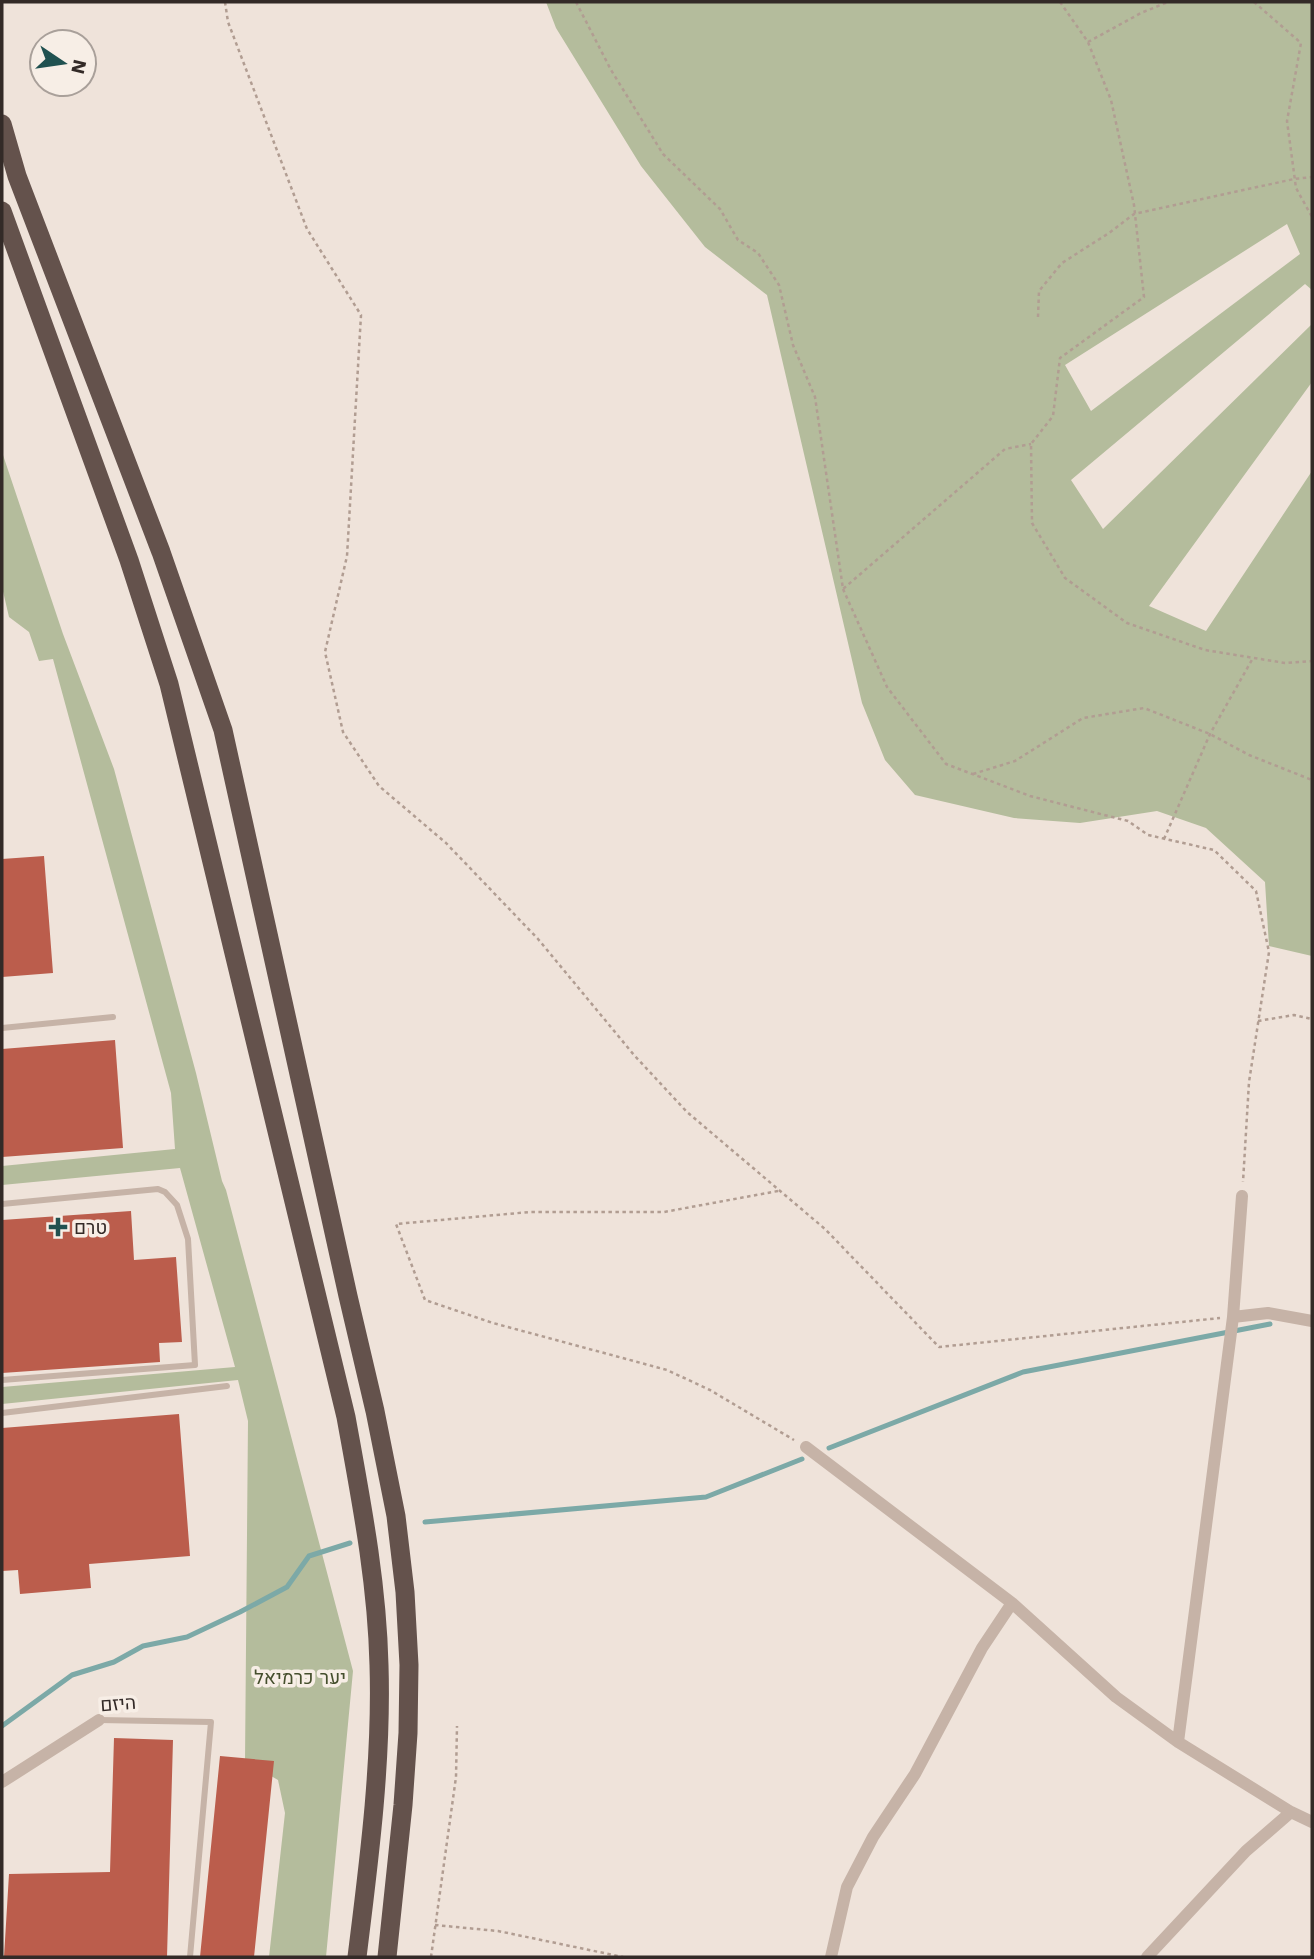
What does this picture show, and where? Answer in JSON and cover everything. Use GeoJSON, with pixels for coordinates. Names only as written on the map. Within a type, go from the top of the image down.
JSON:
{"type":"FeatureCollection","features":[{"type":"Feature","properties":{"kind":"highway"},"geometry":{"type":"LineString","coordinates":[[2,124],[17,176],[161,552],[223,730],[375,1411],[397,1529],[405,1592],[409,1665],[406,1769],[387,1957]]}},
{"type":"Feature","properties":{"kind":"highway"},"geometry":{"type":"LineString","coordinates":[[2,211],[124,547],[169,684],[346,1417],[366,1521],[375,1595],[379,1666],[375,1779],[357,1957]]}},
{"type":"Feature","properties":{"kind":"street"},"geometry":{"type":"LineString","coordinates":[[1178,1742],[1233,1319],[1242,1196]]}},
{"type":"Feature","properties":{"kind":"street"},"geometry":{"type":"LineString","coordinates":[[1233,1319],[1268,1314],[1312,1321]]}},
{"type":"Feature","properties":{"kind":"street"},"geometry":{"type":"LineString","coordinates":[[806,1447],[1012,1603],[1116,1697],[1178,1742],[1291,1812],[1312,1822]]}},
{"type":"Feature","properties":{"kind":"street"},"geometry":{"type":"LineString","coordinates":[[831,1957],[847,1888],[873,1837],[915,1774],[982,1648],[1012,1603]]}},
{"type":"Feature","properties":{"kind":"street","name":"היזם"},"geometry":{"type":"LineString","coordinates":[[2,1782],[99,1720]]}},
{"type":"Feature","properties":{"kind":"street"},"geometry":{"type":"LineString","coordinates":[[1147,1957],[1247,1851],[1291,1812]]}},
{"type":"Feature","properties":{"kind":"lane"},"geometry":{"type":"LineString","coordinates":[[2,1028],[113,1017]]}},
{"type":"Feature","properties":{"kind":"lane"},"geometry":{"type":"LineString","coordinates":[[2,1204],[158,1189],[165,1192],[177,1205],[188,1239],[195,1366],[2,1380]]}},
{"type":"Feature","properties":{"kind":"lane"},"geometry":{"type":"LineString","coordinates":[[2,1413],[227,1386]]}},
{"type":"Feature","properties":{"kind":"lane","name":"היזם"},"geometry":{"type":"LineString","coordinates":[[99,1720],[211,1722],[190,1957]]}},
{"type":"Feature","properties":{"kind":"path"},"geometry":{"type":"LineString","coordinates":[[225,2],[228,22],[307,229],[361,315],[347,556],[325,652],[342,732],[379,786],[446,844],[538,939],[634,1055],[687,1112],[825,1229],[939,1347],[1233,1319]]}},
{"type":"Feature","properties":{"kind":"path"},"geometry":{"type":"LineString","coordinates":[[576,2],[611,70],[663,154],[720,209],[738,240],[758,253],[779,285],[793,345],[815,397],[843,589],[887,687],[946,764],[1030,796],[1128,821],[1148,835],[1214,850],[1256,891],[1269,952],[1249,1082],[1242,1196]]}},
{"type":"Feature","properties":{"kind":"path"},"geometry":{"type":"LineString","coordinates":[[843,589],[1005,449],[1031,444],[1054,416],[1060,358],[1144,297],[1135,214],[1111,100],[1088,42],[1060,2]]}},
{"type":"Feature","properties":{"kind":"path"},"geometry":{"type":"LineString","coordinates":[[1088,42],[1141,13],[1168,2]]}},
{"type":"Feature","properties":{"kind":"path"},"geometry":{"type":"LineString","coordinates":[[1254,2],[1301,43],[1287,121],[1296,188],[1312,217]]}},
{"type":"Feature","properties":{"kind":"path"},"geometry":{"type":"LineString","coordinates":[[1038,317],[1039,291],[1062,263],[1135,214],[1312,177]]}},
{"type":"Feature","properties":{"kind":"path"},"geometry":{"type":"LineString","coordinates":[[1031,444],[1032,523],[1065,578],[1127,623],[1205,650],[1285,663],[1312,660]]}},
{"type":"Feature","properties":{"kind":"path"},"geometry":{"type":"LineString","coordinates":[[1164,839],[1210,734],[1253,658]]}},
{"type":"Feature","properties":{"kind":"path"},"geometry":{"type":"LineString","coordinates":[[973,774],[1015,761],[1083,718],[1144,708],[1210,734],[1249,755],[1312,780]]}},
{"type":"Feature","properties":{"kind":"path"},"geometry":{"type":"LineString","coordinates":[[1258,1021],[1294,1015],[1312,1019]]}},
{"type":"Feature","properties":{"kind":"path"},"geometry":{"type":"LineString","coordinates":[[778,1191],[664,1212],[530,1212],[396,1224],[425,1300],[493,1323],[667,1370],[709,1390],[806,1447]]}},
{"type":"Feature","properties":{"kind":"path"},"geometry":{"type":"LineString","coordinates":[[430,1957],[456,1777],[457,1726]]}},
{"type":"Feature","properties":{"kind":"path"},"geometry":{"type":"LineString","coordinates":[[435,1925],[498,1931],[623,1957]]}},
{"type":"Feature","properties":{"kind":"green space"},"geometry":{"type":"Polygon","coordinates":[[[546,2],[1312,2],[1312,290],[1305,284],[1071,480],[1103,529],[1312,324],[1312,382],[1149,606],[1206,631],[1312,471],[1312,956],[1269,946],[1265,882],[1206,828],[1157,811],[1080,823],[1014,818],[915,795],[885,760],[862,703],[767,295],[705,247],[641,166],[556,28],[546,2]],[[1287,224],[1065,365],[1091,411],[1300,254],[1287,224]]]}},
{"type":"Feature","properties":{"kind":"green space","name":"יער כרמיאל"},"geometry":{"type":"Polygon","coordinates":[[[2,452],[63,634],[114,769],[353,1671],[326,1957],[269,1957],[285,1813],[278,1780],[245,1761],[248,1421],[238,1380],[2,1404],[2,1387],[235,1367],[180,1168],[2,1185],[2,1166],[175,1149],[171,1093],[53,659],[39,661],[29,632],[9,617],[2,587],[2,452]]]}},
{"type":"Feature","properties":{"kind":"building"},"geometry":{"type":"Polygon","coordinates":[[[44,856],[53,973],[2,977],[2,859],[44,856]]]}},
{"type":"Feature","properties":{"kind":"building"},"geometry":{"type":"Polygon","coordinates":[[[115,1040],[123,1148],[2,1157],[2,1049],[115,1040]]]}},
{"type":"Feature","properties":{"kind":"building"},"geometry":{"type":"Polygon","coordinates":[[[131,1211],[134,1260],[176,1257],[182,1342],[159,1343],[160,1362],[2,1373],[2,1220],[131,1211]]]}},
{"type":"Feature","properties":{"kind":"building"},"geometry":{"type":"Polygon","coordinates":[[[179,1414],[190,1556],[89,1564],[91,1588],[20,1594],[18,1570],[2,1571],[2,1428],[179,1414]]]}},
{"type":"Feature","properties":{"kind":"building"},"geometry":{"type":"Polygon","coordinates":[[[114,1738],[173,1740],[167,1957],[4,1957],[9,1874],[110,1872],[114,1738]]]}},
{"type":"Feature","properties":{"kind":"building"},"geometry":{"type":"Polygon","coordinates":[[[220,1756],[274,1761],[254,1957],[200,1957],[220,1756]]]}},
{"type":"Feature","properties":{"kind":"waterway"},"geometry":{"type":"LineString","coordinates":[[829,1448],[1023,1372],[1270,1324]]}},
{"type":"Feature","properties":{"kind":"waterway"},"geometry":{"type":"LineString","coordinates":[[425,1522],[706,1497],[802,1459]]}},
{"type":"Feature","properties":{"kind":"waterway"},"geometry":{"type":"LineString","coordinates":[[2,1726],[72,1675],[114,1662],[143,1646],[187,1637],[240,1612],[287,1587],[309,1556],[350,1543]]}},
{"type":"Feature","properties":{"kind":"place","name":"טרם"},"geometry":{"type":"Point","coordinates":[58,1227]}}]}
